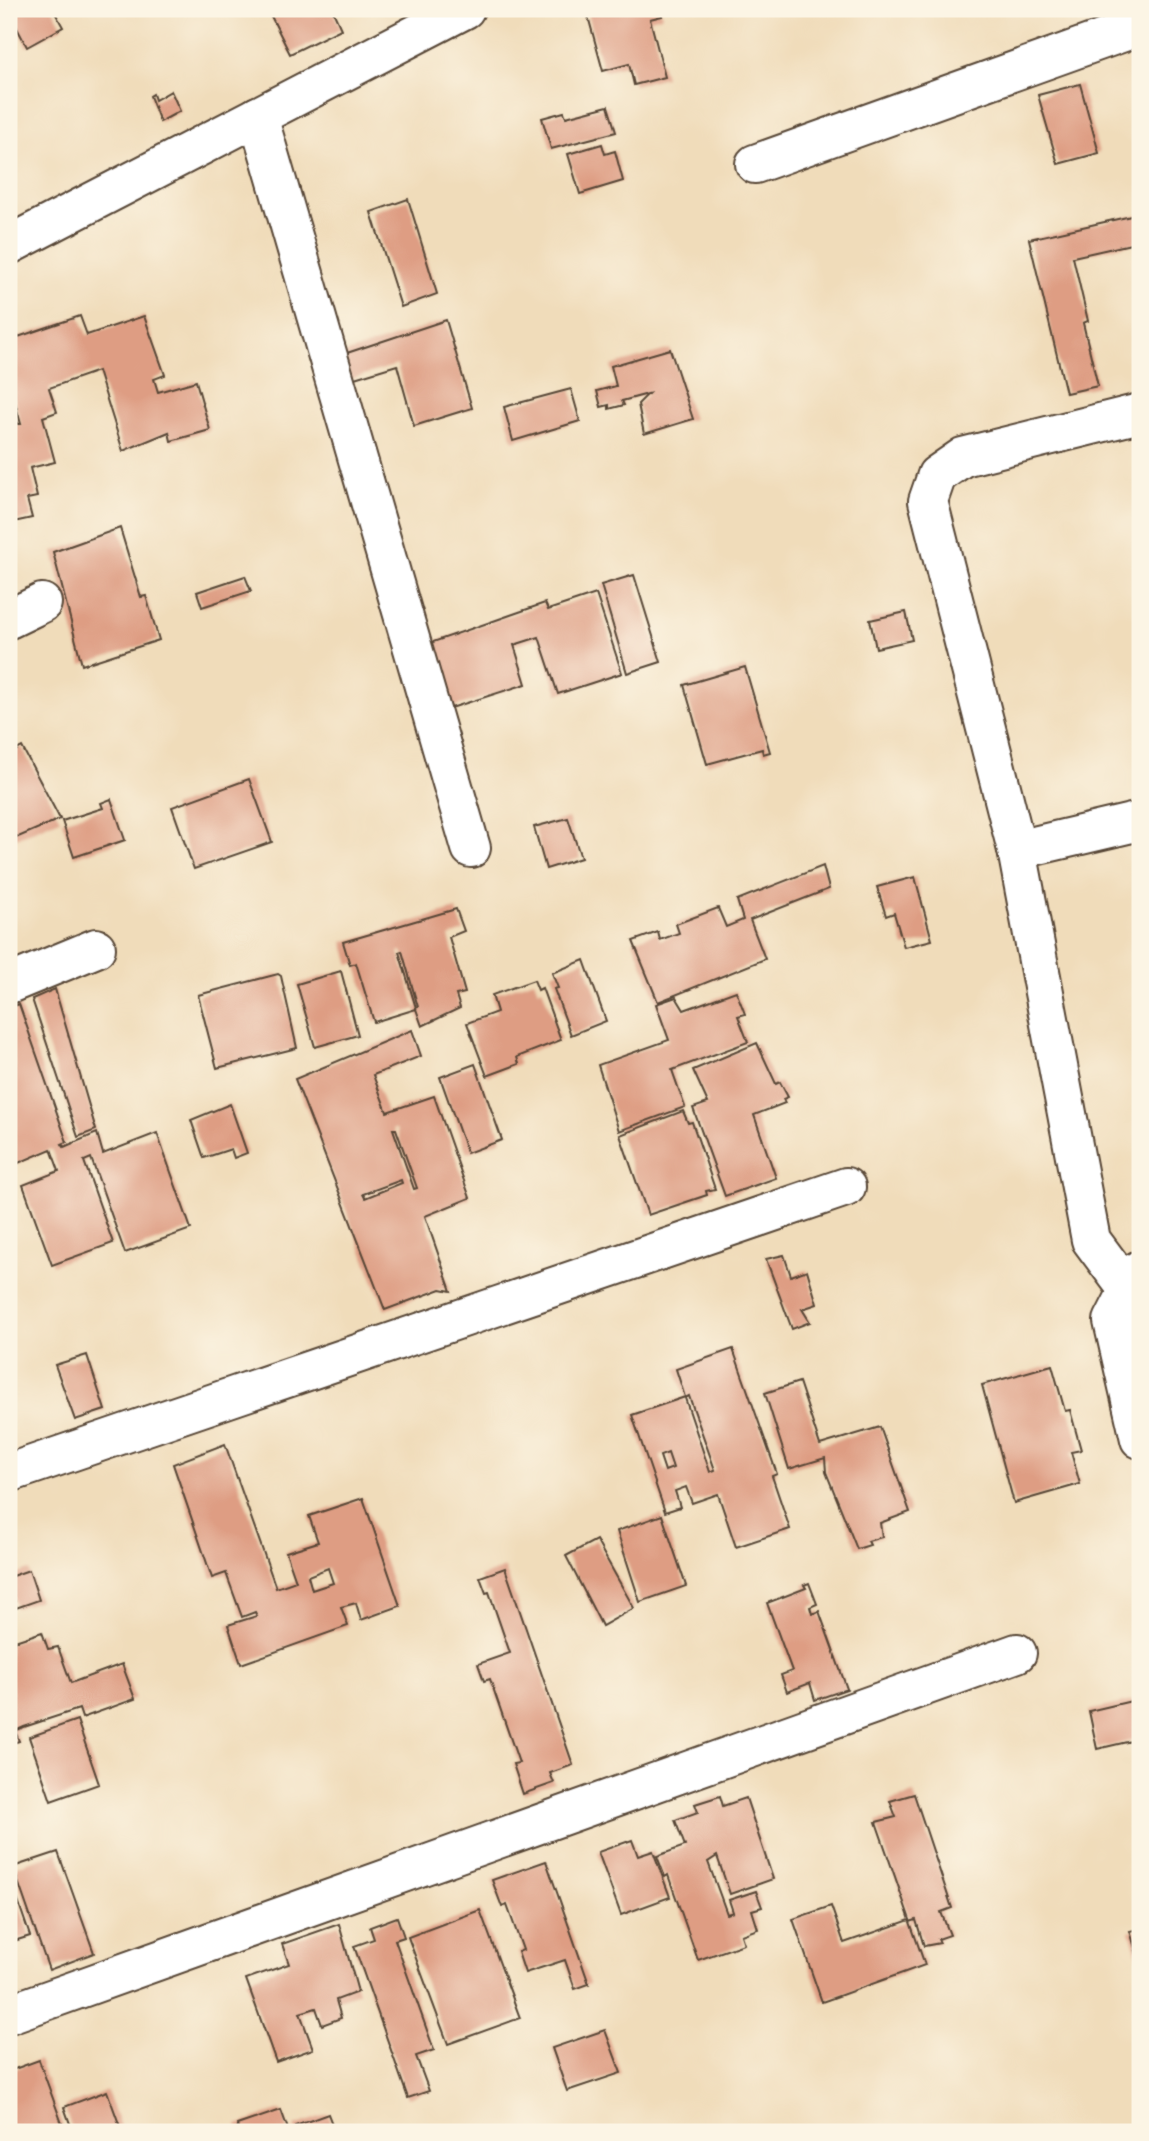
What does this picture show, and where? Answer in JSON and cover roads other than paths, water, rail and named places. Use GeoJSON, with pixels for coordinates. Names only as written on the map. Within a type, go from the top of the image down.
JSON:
{"type":"FeatureCollection","features":[{"type":"Feature","properties":{"kind":"street"},"geometry":{"type":"LineString","coordinates":[[9,245],[465,9]]}},
{"type":"Feature","properties":{"kind":"street"},"geometry":{"type":"LineString","coordinates":[[755,164],[1140,26]]}},
{"type":"Feature","properties":{"kind":"street"},"geometry":{"type":"LineString","coordinates":[[258,116],[471,848]]}},
{"type":"Feature","properties":{"kind":"street"},"geometry":{"type":"LineString","coordinates":[[1140,412],[963,457],[937,475],[928,501],[1017,850],[1091,1240],[1134,1279],[1113,1321],[1140,1439]]}},
{"type":"Feature","properties":{"kind":"street"},"geometry":{"type":"LineString","coordinates":[[1017,850],[1140,821]]}},
{"type":"Feature","properties":{"kind":"street"},"geometry":{"type":"LineString","coordinates":[[9,984],[96,948]]}},
{"type":"Feature","properties":{"kind":"street"},"geometry":{"type":"LineString","coordinates":[[9,1473],[846,1187]]}},
{"type":"Feature","properties":{"kind":"street"},"geometry":{"type":"LineString","coordinates":[[9,2014],[1017,1653]]}}]}
